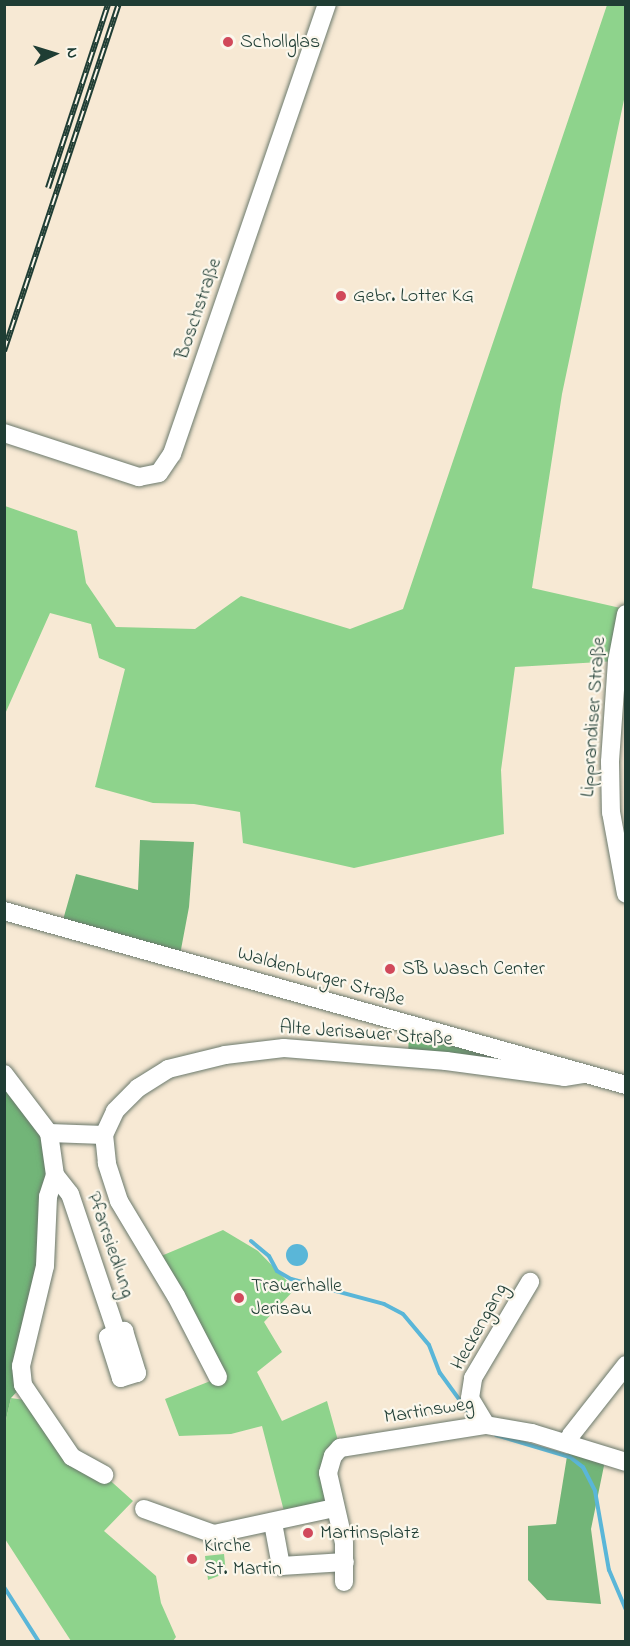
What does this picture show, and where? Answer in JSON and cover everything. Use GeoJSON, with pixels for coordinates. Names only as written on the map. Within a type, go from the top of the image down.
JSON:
{"type":"FeatureCollection","features":[{"type":"Feature","properties":{"kind":"street","name":"Boschstraße"},"geometry":{"type":"LineString","coordinates":[[4,433],[139,477],[159,473],[176,443],[327,4]]}},
{"type":"Feature","properties":{"kind":"street","name":"Lipprandiser Straße"},"geometry":{"type":"LineString","coordinates":[[626,614],[617,661],[610,762],[611,812],[626,894]]}},
{"type":"Feature","properties":{"kind":"street","name":"Waldenburger Straße"},"geometry":{"type":"LineString","coordinates":[[4,911],[626,1085]]}},
{"type":"Feature","properties":{"kind":"street","name":"Alte Jerisauer Straße"},"geometry":{"type":"LineString","coordinates":[[104,1135],[115,1111],[138,1088],[168,1069],[225,1055],[284,1048],[446,1061],[564,1077],[584,1074]]}},
{"type":"Feature","properties":{"kind":"street"},"geometry":{"type":"LineString","coordinates":[[4,1074],[49,1133],[104,1135],[107,1163],[119,1201],[176,1296],[218,1377]]}},
{"type":"Feature","properties":{"kind":"street","name":"Pfarrsiedlung"},"geometry":{"type":"LineString","coordinates":[[49,1133],[55,1174],[48,1197],[45,1266],[21,1366],[23,1385],[72,1457],[104,1474]]}},
{"type":"Feature","properties":{"kind":"street","name":"Pfarrsiedlung"},"geometry":{"type":"LineString","coordinates":[[55,1174],[70,1194],[117,1334]]}},
{"type":"Feature","properties":{"kind":"street","name":"Heckengang"},"geometry":{"type":"LineString","coordinates":[[486,1425],[470,1398],[473,1378],[530,1282]]}},
{"type":"Feature","properties":{"kind":"street"},"geometry":{"type":"LineString","coordinates":[[569,1444],[571,1435],[626,1365]]}},
{"type":"Feature","properties":{"kind":"street","name":"Martinsweg"},"geometry":{"type":"LineString","coordinates":[[334,1508],[328,1473],[333,1456],[340,1448],[486,1425],[569,1444],[626,1462]]}},
{"type":"Feature","properties":{"kind":"street"},"geometry":{"type":"LineString","coordinates":[[144,1509],[214,1534],[334,1508],[345,1562],[344,1582]]}},
{"type":"Feature","properties":{"kind":"street"},"geometry":{"type":"LineString","coordinates":[[273,1523],[281,1566],[345,1562]]}},
{"type":"Feature","properties":{"kind":"green space"},"geometry":{"type":"Polygon","coordinates":[[[607,5],[625,5],[625,95],[562,394],[532,588],[625,609],[617,661],[515,667],[501,770],[504,834],[354,868],[243,843],[240,812],[194,804],[153,803],[95,787],[125,669],[99,658],[91,624],[50,613],[5,714],[5,506],[77,531],[86,583],[116,627],[195,629],[241,596],[350,629],[403,609],[607,5]]]}},
{"type":"Feature","properties":{"kind":"green space"},"geometry":{"type":"Polygon","coordinates":[[[140,840],[194,842],[189,907],[179,960],[61,927],[76,874],[138,890],[140,840]]]}},
{"type":"Feature","properties":{"kind":"green space"},"geometry":{"type":"Polygon","coordinates":[[[409,1034],[497,1058],[484,1063],[408,1055],[409,1034]]]}},
{"type":"Feature","properties":{"kind":"green space"},"geometry":{"type":"Polygon","coordinates":[[[5,1074],[49,1133],[55,1175],[23,1385],[11,1398],[5,1424],[5,1074]]]}},
{"type":"Feature","properties":{"kind":"green space"},"geometry":{"type":"Polygon","coordinates":[[[223,1230],[258,1251],[295,1289],[264,1322],[282,1352],[257,1372],[282,1421],[327,1401],[340,1448],[333,1456],[334,1508],[286,1519],[262,1426],[231,1434],[179,1436],[165,1399],[218,1378],[154,1259],[223,1230]]]}},
{"type":"Feature","properties":{"kind":"green space"},"geometry":{"type":"Polygon","coordinates":[[[11,1398],[31,1401],[71,1459],[104,1475],[133,1501],[104,1531],[156,1576],[161,1603],[176,1637],[173,1641],[71,1641],[5,1539],[5,1424],[11,1398]]]}},
{"type":"Feature","properties":{"kind":"green space"},"geometry":{"type":"Polygon","coordinates":[[[569,1444],[606,1456],[591,1529],[601,1604],[547,1600],[528,1580],[528,1526],[556,1524],[569,1444]]]}},
{"type":"Feature","properties":{"kind":"green space"},"geometry":{"type":"Polygon","coordinates":[[[224,1554],[226,1573],[208,1580],[205,1556],[224,1554]]]}},
{"type":"Feature","properties":{"kind":"water"},"geometry":{"type":"Polygon","coordinates":[[[297,1244],[305,1247],[308,1255],[305,1263],[297,1266],[289,1263],[286,1255],[289,1247],[297,1244]]]}},
{"type":"Feature","properties":{"kind":"waterway"},"geometry":{"type":"LineString","coordinates":[[251,1241],[269,1256],[277,1271],[291,1279],[384,1304],[403,1314],[429,1345],[440,1373],[472,1417]]}},
{"type":"Feature","properties":{"kind":"waterway"},"geometry":{"type":"LineString","coordinates":[[496,1435],[570,1457],[583,1467],[595,1491],[609,1570],[626,1610]]}},
{"type":"Feature","properties":{"kind":"waterway"},"geometry":{"type":"LineString","coordinates":[[4,1587],[39,1642]]}},
{"type":"Feature","properties":{"kind":"railway"},"geometry":{"type":"LineString","coordinates":[[48,188],[108,4]]}},
{"type":"Feature","properties":{"kind":"railway"},"geometry":{"type":"LineString","coordinates":[[4,351],[119,4]]}},
{"type":"Feature","properties":{"kind":"place","name":"Schollglas"},"geometry":{"type":"Point","coordinates":[228,42]}},
{"type":"Feature","properties":{"kind":"place","name":"Gebr. Lotter KG"},"geometry":{"type":"Point","coordinates":[341,296]}},
{"type":"Feature","properties":{"kind":"place","name":"SB Wasch Center"},"geometry":{"type":"Point","coordinates":[390,969]}},
{"type":"Feature","properties":{"kind":"place","name":"Trauerhalle Jerisau"},"geometry":{"type":"Point","coordinates":[239,1298]}},
{"type":"Feature","properties":{"kind":"place","name":"Martinsplatz"},"geometry":{"type":"Point","coordinates":[308,1533]}},
{"type":"Feature","properties":{"kind":"place","name":"Kirche St. Martin"},"geometry":{"type":"Point","coordinates":[192,1559]}}]}
